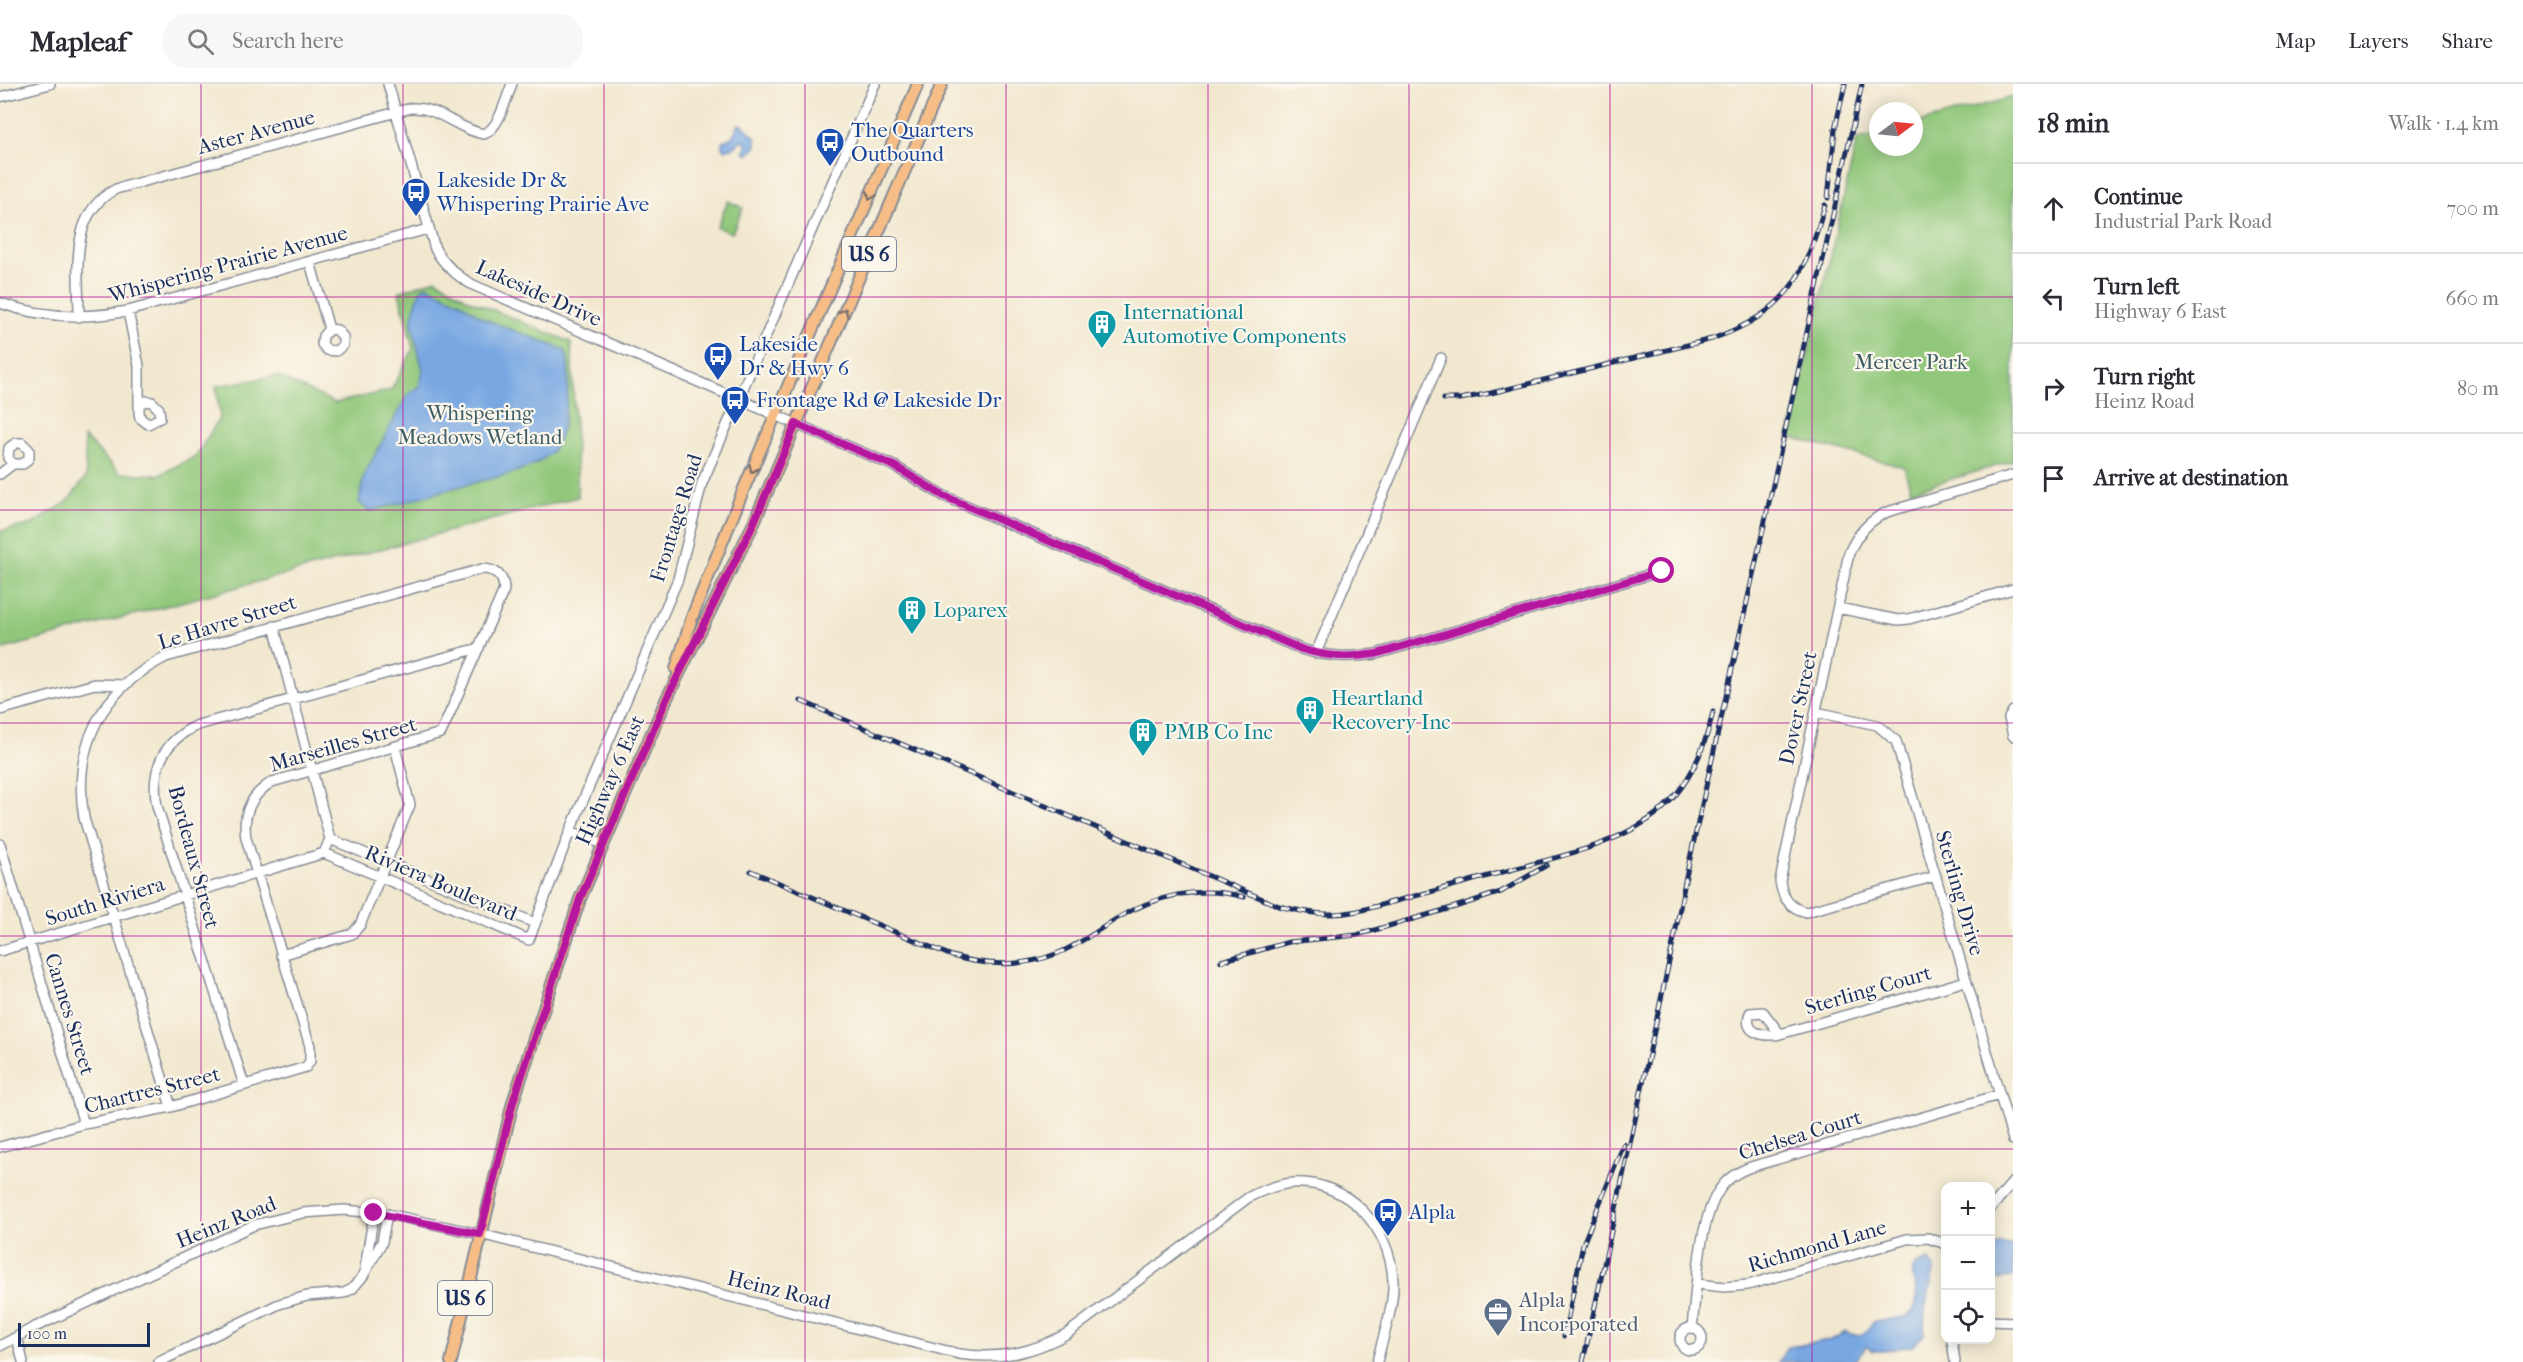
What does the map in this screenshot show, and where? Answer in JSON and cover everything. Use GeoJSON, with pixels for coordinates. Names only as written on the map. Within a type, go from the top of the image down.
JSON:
{"type":"FeatureCollection","features":[{"type":"Feature","properties":{"kind":"main road","name":"Highway 6 East"},"geometry":{"type":"LineString","coordinates":[[667,698],[692,617],[918,84]]}},
{"type":"Feature","properties":{"kind":"main road","name":"Highway 6 East"},"geometry":{"type":"LineString","coordinates":[[451,1362],[480,1234],[519,1084],[564,943],[603,844],[667,698],[752,527],[942,84]]}},
{"type":"Feature","properties":{"kind":"street"},"geometry":{"type":"LineString","coordinates":[[0,97],[50,84]]}},
{"type":"Feature","properties":{"kind":"street","name":"Lakeside Drive"},"geometry":{"type":"LineString","coordinates":[[388,84],[428,229],[440,258],[448,268],[473,285],[894,466],[944,496],[1316,653],[1341,657],[1376,654],[1662,571]]}},
{"type":"Feature","properties":{"kind":"street","name":"Aster Avenue"},"geometry":{"type":"LineString","coordinates":[[79,317],[80,232],[89,211],[107,194],[116,189],[421,108],[484,134],[490,132],[495,125],[512,84]]}},
{"type":"Feature","properties":{"kind":"street","name":"Frontage Road"},"geometry":{"type":"LineString","coordinates":[[570,831],[678,579],[702,483],[875,84]]}},
{"type":"Feature","properties":{"kind":"street","name":"Whispering Prairie Avenue"},"geometry":{"type":"LineString","coordinates":[[0,303],[32,312],[79,317],[128,311],[428,229]]}},
{"type":"Feature","properties":{"kind":"street"},"geometry":{"type":"LineString","coordinates":[[310,262],[329,329]]}},
{"type":"Feature","properties":{"kind":"street"},"geometry":{"type":"LineString","coordinates":[[128,311],[139,366],[139,405]]}},
{"type":"Feature","properties":{"kind":"street"},"geometry":{"type":"LineString","coordinates":[[1316,653],[1441,358]]}},
{"type":"Feature","properties":{"kind":"street"},"geometry":{"type":"LineString","coordinates":[[0,474],[13,464]]}},
{"type":"Feature","properties":{"kind":"street","name":"Dover Street"},"geometry":{"type":"LineString","coordinates":[[1936,876],[1811,912],[1800,911],[1786,901],[1781,888],[1780,875],[1849,553],[1858,535],[1869,523],[1887,512],[2013,475]]}},
{"type":"Feature","properties":{"kind":"street","name":"Le Havre Street"},"geometry":{"type":"LineString","coordinates":[[171,1107],[84,818],[81,773],[83,756],[94,725],[124,685],[166,657],[482,569],[488,569],[499,575]]}},
{"type":"Feature","properties":{"kind":"street","name":"Marseilles Street"},"geometry":{"type":"LineString","coordinates":[[310,1061],[310,1046],[244,830],[251,800],[262,787],[272,782],[441,733],[504,590],[499,575]]}},
{"type":"Feature","properties":{"kind":"street"},"geometry":{"type":"LineString","coordinates":[[1838,608],[1898,620],[1909,619],[2013,589]]}},
{"type":"Feature","properties":{"kind":"street"},"geometry":{"type":"LineString","coordinates":[[274,626],[330,839],[324,853]]}},
{"type":"Feature","properties":{"kind":"street","name":"Bordeaux Street"},"geometry":{"type":"LineString","coordinates":[[244,1085],[184,896],[156,798],[156,771],[163,754],[180,734],[198,725],[479,648]]}},
{"type":"Feature","properties":{"kind":"street"},"geometry":{"type":"LineString","coordinates":[[0,710],[94,684],[124,685]]}},
{"type":"Feature","properties":{"kind":"street","name":"Sterling Drive"},"geometry":{"type":"LineString","coordinates":[[1816,711],[1877,724],[1896,741],[2013,1140]]}},
{"type":"Feature","properties":{"kind":"street"},"geometry":{"type":"LineString","coordinates":[[2013,711],[2009,718],[2013,736]]}},
{"type":"Feature","properties":{"kind":"street"},"geometry":{"type":"LineString","coordinates":[[281,955],[351,934],[356,930],[410,805],[395,747]]}},
{"type":"Feature","properties":{"kind":"street"},"geometry":{"type":"LineString","coordinates":[[570,831],[603,844]]}},
{"type":"Feature","properties":{"kind":"street","name":"Riviera Boulevard"},"geometry":{"type":"LineString","coordinates":[[324,853],[529,940],[570,831]]}},
{"type":"Feature","properties":{"kind":"street","name":"Riviera Boulevard"},"geometry":{"type":"LineString","coordinates":[[330,839],[535,923]]}},
{"type":"Feature","properties":{"kind":"street","name":"Cannes Street"},"geometry":{"type":"LineString","coordinates":[[0,844],[84,1125]]}},
{"type":"Feature","properties":{"kind":"street","name":"South Riviera"},"geometry":{"type":"LineString","coordinates":[[0,951],[324,853]]}},
{"type":"Feature","properties":{"kind":"street","name":"Sterling Court"},"geometry":{"type":"LineString","coordinates":[[1780,1034],[1966,981]]}},
{"type":"Feature","properties":{"kind":"street","name":"Chartres Street"},"geometry":{"type":"LineString","coordinates":[[0,1147],[84,1125],[171,1107],[299,1070],[306,1067],[310,1061]]}},
{"type":"Feature","properties":{"kind":"street","name":"Chelsea Court"},"geometry":{"type":"LineString","coordinates":[[1692,1328],[1697,1284],[1711,1206],[1722,1186],[1736,1174],[1763,1163],[1999,1095]]}},
{"type":"Feature","properties":{"kind":"street"},"geometry":{"type":"LineString","coordinates":[[1995,1203],[2013,1182]]}},
{"type":"Feature","properties":{"kind":"street","name":"Heinz Road"},"geometry":{"type":"LineString","coordinates":[[0,1346],[254,1225],[286,1216],[322,1210],[387,1214],[480,1234],[959,1354],[978,1357],[1007,1356],[1038,1348],[1068,1333],[1249,1197],[1277,1186],[1303,1183],[1326,1188],[1346,1197],[1365,1213],[1384,1241],[1388,1251],[1393,1283],[1377,1362]]}},
{"type":"Feature","properties":{"kind":"street"},"geometry":{"type":"LineString","coordinates":[[363,1276],[374,1213]]}},
{"type":"Feature","properties":{"kind":"street"},"geometry":{"type":"LineString","coordinates":[[159,1362],[279,1304],[307,1296],[344,1293],[352,1289],[363,1276],[382,1242],[387,1214]]}},
{"type":"Feature","properties":{"kind":"street","name":"Richmond Lane"},"geometry":{"type":"LineString","coordinates":[[1697,1284],[1725,1287],[1748,1285],[1907,1239],[1928,1238],[1941,1242]]}},
{"type":"Feature","properties":{"kind":"street"},"geometry":{"type":"LineString","coordinates":[[1995,1321],[2013,1322]]}},
{"type":"Feature","properties":{"kind":"street"},"geometry":{"type":"LineString","coordinates":[[17,1337],[23,1362]]}},
{"type":"Feature","properties":{"kind":"street"},"geometry":{"type":"LineString","coordinates":[[1953,1344],[1955,1362]]}},
{"type":"Feature","properties":{"kind":"green space","name":"Mercer Park"},"geometry":{"type":"Polygon","coordinates":[[[2013,97],[2013,461],[1911,491],[1904,467],[1789,437],[1857,139],[1869,136],[1869,156],[1923,156],[1923,122],[2013,97]]]}},
{"type":"Feature","properties":{"kind":"green space"},"geometry":{"type":"Polygon","coordinates":[[[728,201],[743,208],[732,233],[717,227],[728,201]]]}},
{"type":"Feature","properties":{"kind":"green space","name":"Whispering Meadows Wetland"},"geometry":{"type":"Polygon","coordinates":[[[436,279],[469,300],[571,342],[578,497],[0,650],[0,531],[33,524],[67,502],[86,477],[84,437],[120,473],[159,475],[196,456],[220,417],[216,386],[277,376],[335,403],[391,390],[413,349],[399,292],[436,279]]]}},
{"type":"Feature","properties":{"kind":"water"},"geometry":{"type":"Polygon","coordinates":[[[739,124],[756,138],[756,147],[748,155],[744,152],[746,145],[744,140],[741,140],[735,147],[725,150],[722,147],[722,142],[732,137],[739,124]]]}},
{"type":"Feature","properties":{"kind":"water"},"geometry":{"type":"Polygon","coordinates":[[[426,286],[460,302],[484,319],[565,350],[568,387],[561,432],[551,452],[519,471],[369,511],[359,502],[364,475],[408,394],[419,387],[423,371],[412,317],[420,291],[426,286]]]}},
{"type":"Feature","properties":{"kind":"water"},"geometry":{"type":"Polygon","coordinates":[[[2001,1243],[2013,1246],[2013,1277],[1995,1279],[1995,1247],[2001,1243]]]}},
{"type":"Feature","properties":{"kind":"water"},"geometry":{"type":"Polygon","coordinates":[[[1929,1260],[1935,1268],[1925,1309],[1924,1335],[1912,1346],[1873,1351],[1866,1346],[1855,1362],[1778,1362],[1788,1347],[1831,1340],[1845,1332],[1859,1335],[1865,1332],[1874,1321],[1899,1318],[1911,1313],[1917,1300],[1914,1266],[1929,1260]]]}},
{"type":"Feature","properties":{"kind":"railway"},"geometry":{"type":"LineString","coordinates":[[1828,198],[1835,129],[1845,84]]}},
{"type":"Feature","properties":{"kind":"railway"},"geometry":{"type":"LineString","coordinates":[[1583,1362],[1685,881],[1862,84]]}},
{"type":"Feature","properties":{"kind":"railway"},"geometry":{"type":"LineString","coordinates":[[1444,399],[1460,399],[1491,393],[1712,339],[1738,328],[1758,317],[1789,289],[1809,253],[1825,205]]}},
{"type":"Feature","properties":{"kind":"railway"},"geometry":{"type":"LineString","coordinates":[[801,701],[1279,906],[1328,914],[1358,911],[1557,857],[1594,846],[1629,831],[1660,811],[1679,790],[1700,753],[1713,712]]}},
{"type":"Feature","properties":{"kind":"railway"},"geometry":{"type":"LineString","coordinates":[[1221,961],[1289,942],[1357,935],[1455,907],[1501,892],[1547,865]]}},
{"type":"Feature","properties":{"kind":"railway"},"geometry":{"type":"LineString","coordinates":[[751,871],[952,956],[978,962],[1004,964],[1030,961],[1064,951],[1131,911],[1162,899],[1211,892],[1244,897]]}},
{"type":"Feature","properties":{"kind":"railway"},"geometry":{"type":"LineString","coordinates":[[1564,1336],[1583,1244],[1624,1144]]}},
{"type":"Feature","properties":{"kind":"place","name":"The Quarters Outbound"},"geometry":{"type":"Point","coordinates":[830,168]}},
{"type":"Feature","properties":{"kind":"place","name":"Lakeside Dr & Whispering Prairie Ave"},"geometry":{"type":"Point","coordinates":[416,218]}},
{"type":"Feature","properties":{"kind":"place","name":"International Automotive Components"},"geometry":{"type":"Point","coordinates":[1102,350]}},
{"type":"Feature","properties":{"kind":"place","name":"Lakeside Dr & Hwy 6"},"geometry":{"type":"Point","coordinates":[718,382]}},
{"type":"Feature","properties":{"kind":"place","name":"Frontage Rd @ Lakeside Dr"},"geometry":{"type":"Point","coordinates":[735,426]}},
{"type":"Feature","properties":{"kind":"place","name":"Loparex"},"geometry":{"type":"Point","coordinates":[912,636]}},
{"type":"Feature","properties":{"kind":"place","name":"Heartland Recovery Inc"},"geometry":{"type":"Point","coordinates":[1310,736]}},
{"type":"Feature","properties":{"kind":"place","name":"PMB Co Inc"},"geometry":{"type":"Point","coordinates":[1143,758]}},
{"type":"Feature","properties":{"kind":"place","name":"Alpla"},"geometry":{"type":"Point","coordinates":[1388,1238]}},
{"type":"Feature","properties":{"kind":"place","name":"Alpla Incorporated"},"geometry":{"type":"Point","coordinates":[1498,1338]}},
{"type":"Feature","properties":{"kind":"route"},"geometry":{"type":"LineString","coordinates":[[374,1213],[480,1234],[513,1102],[580,899],[667,698],[752,527],[796,424],[894,466],[944,496],[1301,649],[1326,656],[1356,657],[1376,654],[1662,571]]}}]}
